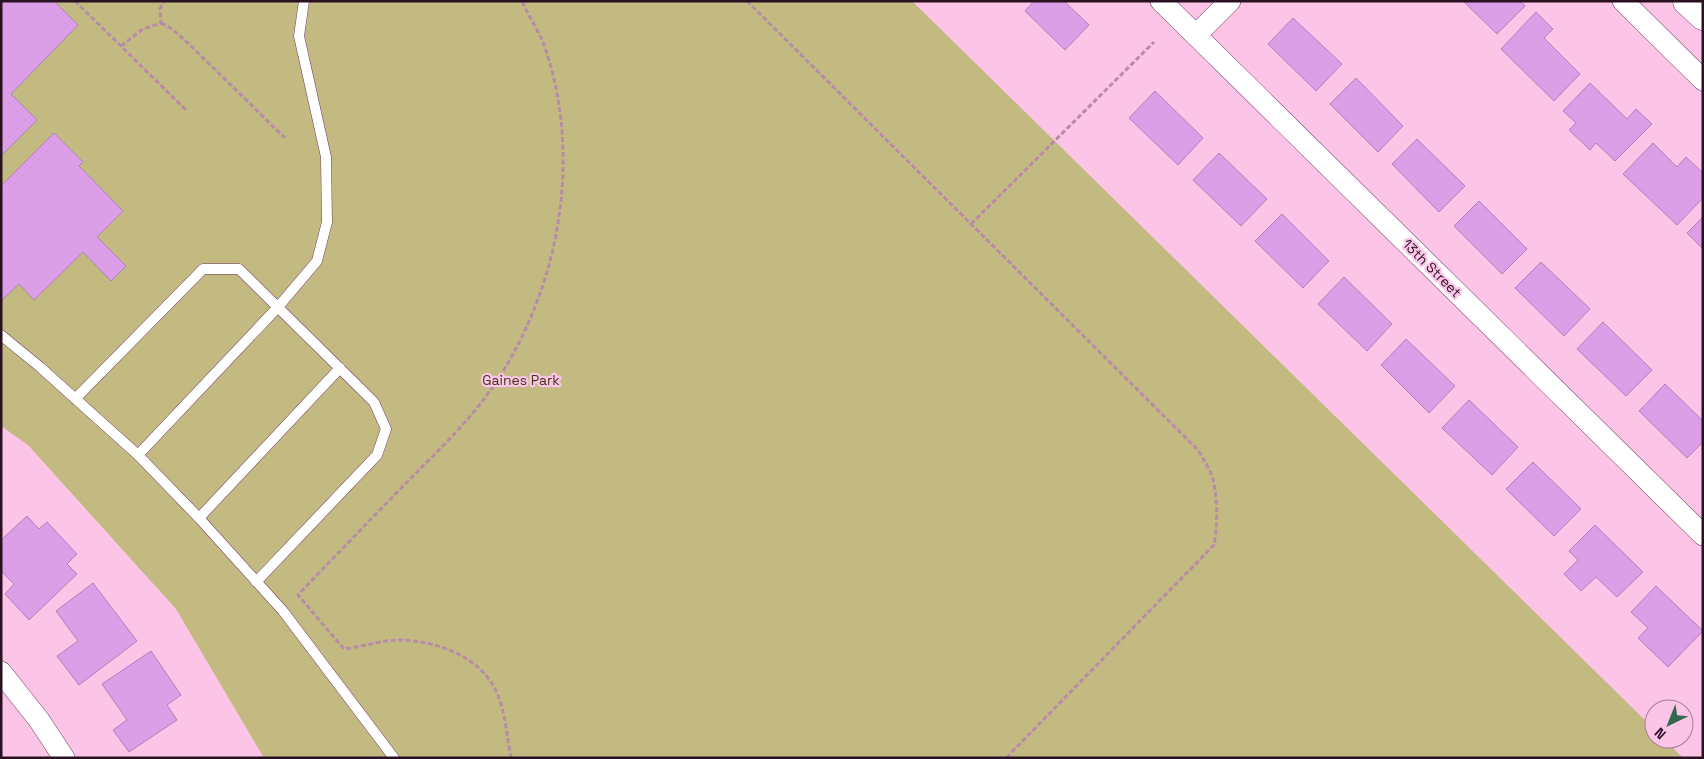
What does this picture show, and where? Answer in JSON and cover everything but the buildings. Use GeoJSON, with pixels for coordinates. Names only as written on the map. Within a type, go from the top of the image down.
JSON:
{"type":"FeatureCollection","features":[{"type":"Feature","properties":{"kind":"main road"},"geometry":{"type":"LineString","coordinates":[[1687,1],[1703,16]]}},
{"type":"Feature","properties":{"kind":"street","name":"13th Street"},"geometry":{"type":"LineString","coordinates":[[1162,1],[1703,535]]}},
{"type":"Feature","properties":{"kind":"street"},"geometry":{"type":"LineString","coordinates":[[1196,35],[1230,1]]}},
{"type":"Feature","properties":{"kind":"street"},"geometry":{"type":"LineString","coordinates":[[1623,1],[1703,80]]}},
{"type":"Feature","properties":{"kind":"street"},"geometry":{"type":"LineString","coordinates":[[1,672],[39,720],[64,758]]}},
{"type":"Feature","properties":{"kind":"lane"},"geometry":{"type":"LineString","coordinates":[[138,455],[278,308],[317,261],[327,222],[326,157],[299,36],[304,1]]}},
{"type":"Feature","properties":{"kind":"lane"},"geometry":{"type":"LineString","coordinates":[[75,399],[203,269],[239,269],[374,402],[386,429],[377,456],[256,582]]}},
{"type":"Feature","properties":{"kind":"lane"},"geometry":{"type":"LineString","coordinates":[[1,335],[40,367],[138,455],[199,518],[283,611],[394,758]]}},
{"type":"Feature","properties":{"kind":"lane"},"geometry":{"type":"LineString","coordinates":[[199,518],[340,368]]}},
{"type":"Feature","properties":{"kind":"path"},"geometry":{"type":"LineString","coordinates":[[75,1],[186,110]]}},
{"type":"Feature","properties":{"kind":"path"},"geometry":{"type":"LineString","coordinates":[[161,22],[160,9],[164,1]]}},
{"type":"Feature","properties":{"kind":"path"},"geometry":{"type":"LineString","coordinates":[[511,758],[507,730],[499,698],[491,681],[479,668],[444,647],[401,640],[344,649],[298,595],[460,428],[492,389],[516,349],[532,315],[553,253],[559,213],[563,141],[553,81],[542,41],[522,1]]}},
{"type":"Feature","properties":{"kind":"path"},"geometry":{"type":"LineString","coordinates":[[747,1],[1198,450],[1210,472],[1215,493],[1217,531],[1214,545],[1006,758]]}},
{"type":"Feature","properties":{"kind":"path"},"geometry":{"type":"LineString","coordinates":[[121,46],[143,29],[161,22]]}},
{"type":"Feature","properties":{"kind":"path"},"geometry":{"type":"LineString","coordinates":[[161,22],[190,45],[285,138]]}},
{"type":"Feature","properties":{"kind":"path"},"geometry":{"type":"LineString","coordinates":[[971,224],[1154,42]]}},
{"type":"Feature","properties":{"kind":"green space","name":"Gaines Park"},"geometry":{"type":"Polygon","coordinates":[[[1,1],[912,1],[1644,719],[1644,749],[1674,749],[1683,758],[264,758],[176,609],[28,445],[1,426],[1,1]]]}}]}
